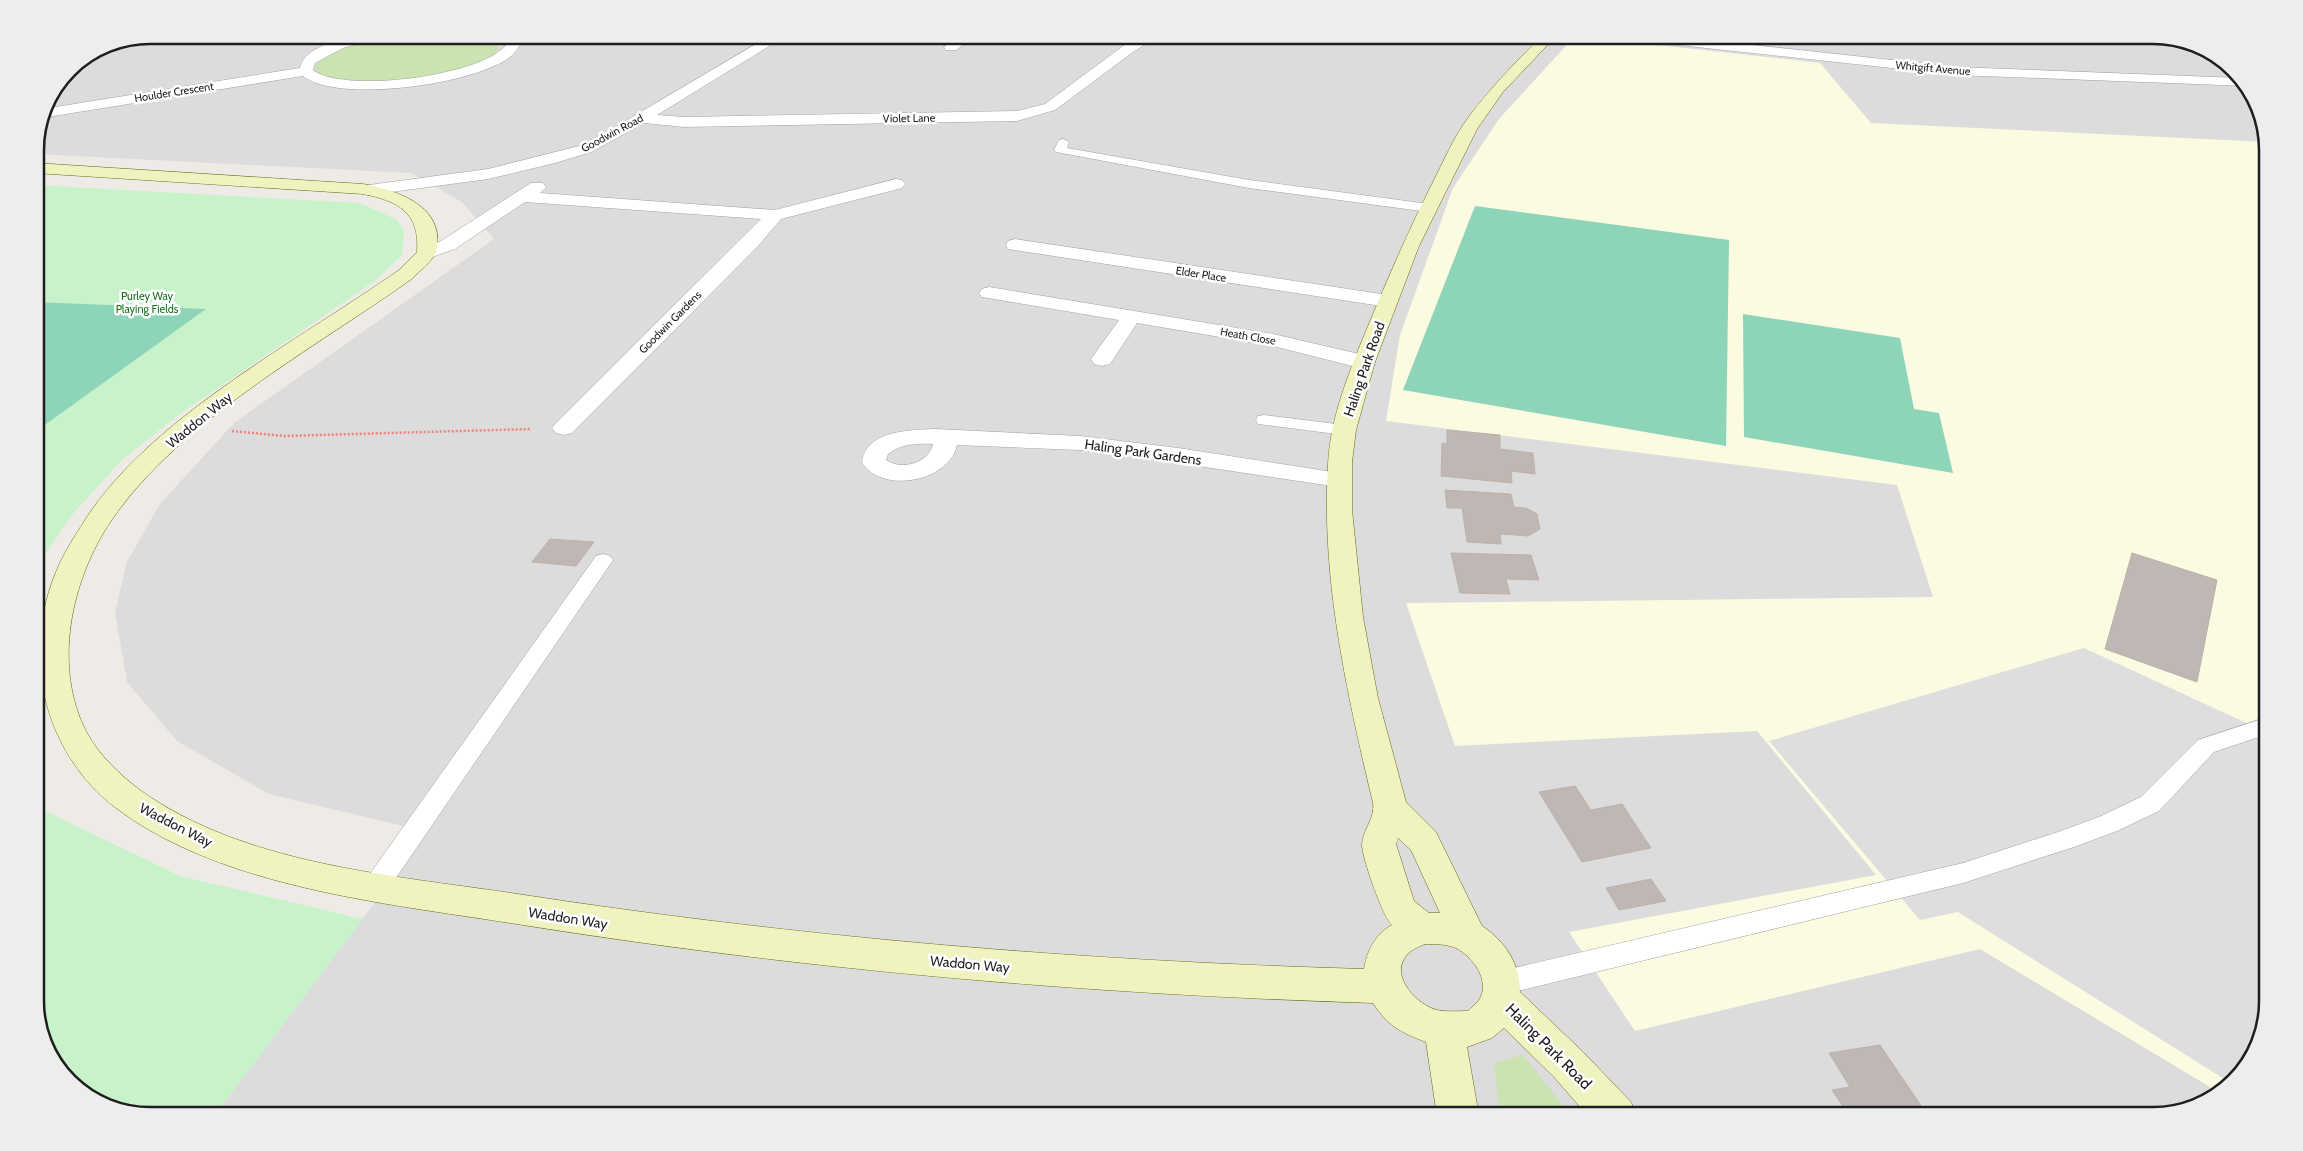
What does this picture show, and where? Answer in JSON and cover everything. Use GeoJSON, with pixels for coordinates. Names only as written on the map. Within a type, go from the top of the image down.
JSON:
{"type":"FeatureCollection","features":[{"type":"Feature","properties":{"kind":"street"},"geometry":{"type":"LineString","coordinates":[[339,44],[322,51],[308,61],[306,71],[315,78],[344,84],[396,84],[431,80],[489,64],[506,54],[512,44]]}},
{"type":"Feature","properties":{"kind":"street","name":"Goodwin Road"},"geometry":{"type":"LineString","coordinates":[[426,253],[448,245],[522,197],[567,165],[574,153],[596,144],[765,44]]}},
{"type":"Feature","properties":{"kind":"street","name":"Violet Lane"},"geometry":{"type":"LineString","coordinates":[[640,118],[684,122],[1017,116],[1038,112],[1050,107],[1137,44]]}},
{"type":"Feature","properties":{"kind":"street","name":"Haling Park Road"},"geometry":{"type":"LineString","coordinates":[[1391,808],[1364,698],[1348,617],[1339,510],[1339,480],[1344,430],[1364,362],[1388,301],[1429,208],[1469,128],[1498,89],[1540,44]]}},
{"type":"Feature","properties":{"kind":"street","name":"Whitgift Avenue"},"geometry":{"type":"LineString","coordinates":[[1706,44],[1957,71],[2235,83]]}},
{"type":"Feature","properties":{"kind":"street","name":"Houlder Crescent"},"geometry":{"type":"LineString","coordinates":[[51,113],[306,71]]}},
{"type":"Feature","properties":{"kind":"street"},"geometry":{"type":"LineString","coordinates":[[369,190],[488,174],[574,153]]}},
{"type":"Feature","properties":{"kind":"street"},"geometry":{"type":"LineString","coordinates":[[44,169],[323,185],[369,190],[402,202],[417,213],[426,230],[426,253]]}},
{"type":"Feature","properties":{"kind":"street"},"geometry":{"type":"LineString","coordinates":[[522,197],[775,215],[896,184]]}},
{"type":"Feature","properties":{"kind":"street","name":"Goodwin Gardens"},"geometry":{"type":"LineString","coordinates":[[564,428],[775,215]]}},
{"type":"Feature","properties":{"kind":"street","name":"Elder Place"},"geometry":{"type":"LineString","coordinates":[[1014,246],[1388,301]]}},
{"type":"Feature","properties":{"kind":"street","name":"Waddon Way"},"geometry":{"type":"LineString","coordinates":[[426,253],[417,265],[390,286],[246,383],[189,426],[146,464],[111,502],[73,564],[59,605],[55,632],[55,683],[60,709],[81,751],[94,767],[127,798],[170,825],[205,842],[289,868],[376,886],[634,928],[876,956],[1175,979],[1384,986]]}},
{"type":"Feature","properties":{"kind":"street","name":"Heath Close"},"geometry":{"type":"LineString","coordinates":[[988,292],[1274,340],[1364,362]]}},
{"type":"Feature","properties":{"kind":"street"},"geometry":{"type":"LineString","coordinates":[[1102,359],[1132,316]]}},
{"type":"Feature","properties":{"kind":"street","name":"Haling Park Gardens"},"geometry":{"type":"LineString","coordinates":[[946,438],[1100,445],[1339,480]]}},
{"type":"Feature","properties":{"kind":"street"},"geometry":{"type":"LineString","coordinates":[[1421,928],[1399,910],[1379,844],[1391,808],[1424,842],[1469,937]]}},
{"type":"Feature","properties":{"kind":"street"},"geometry":{"type":"LineString","coordinates":[[1421,928],[1440,928],[1469,937],[1486,951],[1498,966],[1501,991],[1491,1017],[1475,1028],[1444,1031],[1423,1025],[1407,1016],[1390,998],[1384,986],[1381,972],[1383,958],[1397,938],[1421,928]]}},
{"type":"Feature","properties":{"kind":"street","name":"Haling Park Road"},"geometry":{"type":"LineString","coordinates":[[1501,991],[1608,1107]]}},
{"type":"Feature","properties":{"kind":"street"},"geometry":{"type":"LineString","coordinates":[[1444,1031],[1457,1107]]}},
{"type":"Feature","properties":{"kind":"lane"},"geometry":{"type":"LineString","coordinates":[[1063,142],[1060,150],[1249,184],[1429,208]]}},
{"type":"Feature","properties":{"kind":"lane"},"geometry":{"type":"LineString","coordinates":[[1264,420],[1344,430]]}},
{"type":"Feature","properties":{"kind":"lane"},"geometry":{"type":"LineString","coordinates":[[376,886],[603,560]]}},
{"type":"Feature","properties":{"kind":"lane"},"geometry":{"type":"LineString","coordinates":[[1501,991],[1962,874],[2065,840],[2108,824],[2150,804],[2206,746],[2259,732]]}},
{"type":"Feature","properties":{"kind":"path"},"geometry":{"type":"LineString","coordinates":[[189,426],[284,436],[564,428]]}},
{"type":"Feature","properties":{"kind":"shaded area"},"geometry":{"type":"Polygon","coordinates":[[[150,44],[2153,44],[2187,49],[2200,55],[2223,70],[2241,91],[2254,116],[2259,143],[2259,1001],[2256,1028],[2248,1048],[2233,1071],[2212,1089],[2187,1102],[2153,1107],[221,1107],[428,832],[269,794],[177,741],[127,682],[115,612],[127,562],[160,504],[234,423],[494,239],[462,202],[411,173],[44,154],[44,143],[47,123],[55,103],[66,85],[80,70],[97,58],[116,49],[150,44]]]}},
{"type":"Feature","properties":{"kind":"shaded area"},"geometry":{"type":"Polygon","coordinates":[[[1568,44],[1648,44],[1820,63],[1871,123],[2259,142],[2259,1001],[2254,1035],[2241,1060],[2223,1081],[2213,1089],[1980,949],[1635,1031],[1569,932],[1876,875],[1757,731],[1455,746],[1406,603],[1933,597],[1897,485],[1386,421],[1400,335],[1453,188],[1499,119],[1568,44]]]}},
{"type":"Feature","properties":{"kind":"shaded area"},"geometry":{"type":"Polygon","coordinates":[[[2084,648],[2259,729],[2259,1001],[2254,1035],[2241,1060],[2225,1079],[1958,912],[1920,920],[1769,741],[2084,648]]]}},
{"type":"Feature","properties":{"kind":"green space"},"geometry":{"type":"Polygon","coordinates":[[[345,44],[500,44],[498,50],[486,59],[440,74],[410,79],[353,82],[332,79],[318,73],[314,66],[335,48],[345,44]]]}},
{"type":"Feature","properties":{"kind":"green space","name":"Purley Way Playing Fields"},"geometry":{"type":"Polygon","coordinates":[[[44,185],[360,203],[397,220],[404,231],[402,255],[375,281],[178,415],[121,461],[71,516],[44,556],[44,185]]]}},
{"type":"Feature","properties":{"kind":"green space"},"geometry":{"type":"Polygon","coordinates":[[[1475,206],[1729,240],[1726,446],[1403,390],[1475,206]]]}},
{"type":"Feature","properties":{"kind":"green space"},"geometry":{"type":"Polygon","coordinates":[[[44,302],[206,309],[44,426],[44,302]]]}},
{"type":"Feature","properties":{"kind":"green space"},"geometry":{"type":"Polygon","coordinates":[[[1743,314],[1900,338],[1914,409],[1939,413],[1953,473],[1744,437],[1743,314]]]}},
{"type":"Feature","properties":{"kind":"green space"},"geometry":{"type":"Polygon","coordinates":[[[44,810],[180,876],[363,919],[221,1107],[150,1107],[123,1104],[103,1096],[80,1081],[62,1060],[49,1035],[44,1008],[44,810]]]}},
{"type":"Feature","properties":{"kind":"green space"},"geometry":{"type":"Polygon","coordinates":[[[1523,1055],[1564,1107],[1499,1107],[1494,1063],[1523,1055]]]}},
{"type":"Feature","properties":{"kind":"building"},"geometry":{"type":"Polygon","coordinates":[[[1447,430],[1500,435],[1500,449],[1533,453],[1535,474],[1511,471],[1512,483],[1441,476],[1442,443],[1447,444],[1447,430]]]}},
{"type":"Feature","properties":{"kind":"building"},"geometry":{"type":"Polygon","coordinates":[[[1445,490],[1511,494],[1514,507],[1526,508],[1537,514],[1540,529],[1528,536],[1500,534],[1501,544],[1467,542],[1462,508],[1447,508],[1445,490]]]}},
{"type":"Feature","properties":{"kind":"building"},"geometry":{"type":"Polygon","coordinates":[[[550,539],[594,542],[576,566],[532,562],[550,539]]]}},
{"type":"Feature","properties":{"kind":"building"},"geometry":{"type":"Polygon","coordinates":[[[1451,553],[1531,555],[1539,580],[1506,579],[1510,594],[1460,593],[1451,553]]]}},
{"type":"Feature","properties":{"kind":"building"},"geometry":{"type":"Polygon","coordinates":[[[2132,553],[2217,580],[2197,682],[2105,649],[2132,553]]]}},
{"type":"Feature","properties":{"kind":"building"},"geometry":{"type":"Polygon","coordinates":[[[1575,786],[1591,810],[1622,804],[1651,848],[1582,862],[1539,792],[1575,786]]]}},
{"type":"Feature","properties":{"kind":"building"},"geometry":{"type":"Polygon","coordinates":[[[1651,879],[1666,901],[1619,910],[1606,888],[1651,879]]]}},
{"type":"Feature","properties":{"kind":"building"},"geometry":{"type":"Polygon","coordinates":[[[1880,1045],[1922,1107],[1843,1107],[1832,1090],[1850,1087],[1829,1053],[1880,1045]]]}}]}
